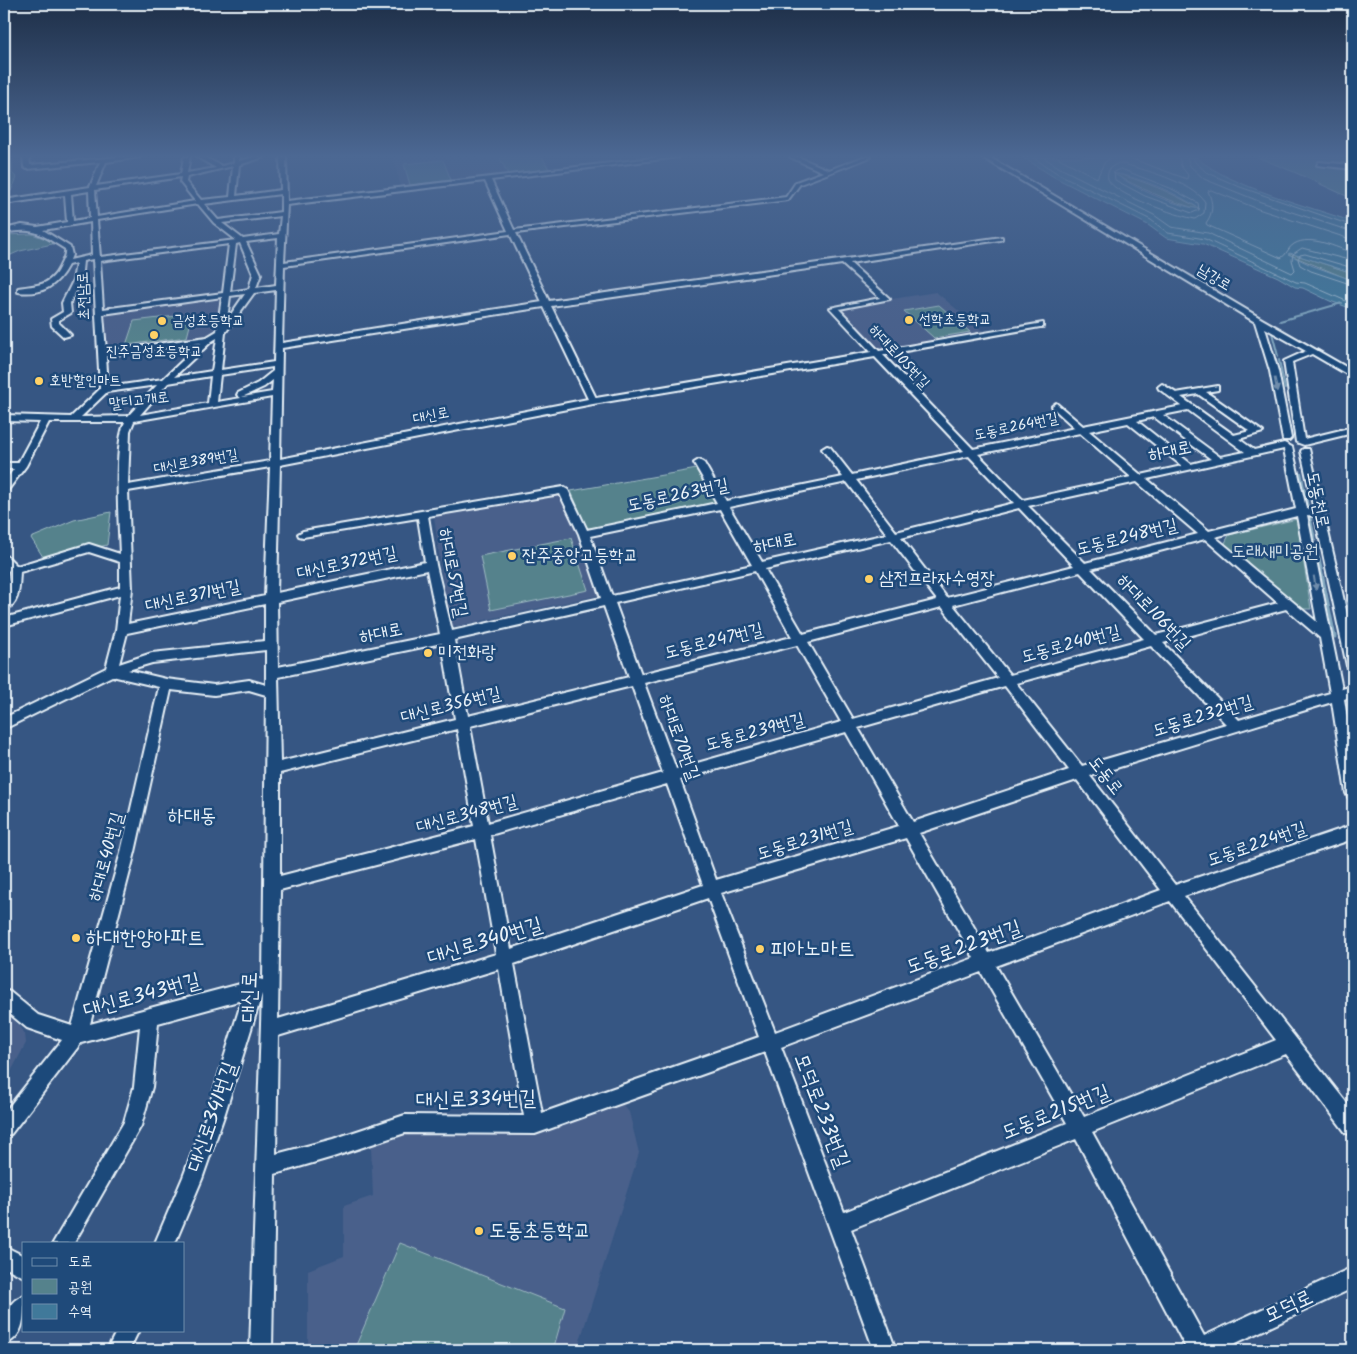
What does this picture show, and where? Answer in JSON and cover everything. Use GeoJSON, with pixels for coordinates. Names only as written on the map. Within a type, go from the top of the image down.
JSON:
{"type":"FeatureCollection","features":[{"type":"Feature","properties":{"kind":"street"},"geometry":{"type":"LineString","coordinates":[[44,220],[44,226]]}},
{"type":"Feature","properties":{"kind":"street"},"geometry":{"type":"LineString","coordinates":[[37,229],[66,220]]}},
{"type":"Feature","properties":{"kind":"street","name":"초전남로"},"geometry":{"type":"LineString","coordinates":[[92,220],[97,258],[98,312],[104,390]]}},
{"type":"Feature","properties":{"kind":"street"},"geometry":{"type":"LineString","coordinates":[[216,222],[222,220]]}},
{"type":"Feature","properties":{"kind":"street","name":"대신로"},"geometry":{"type":"LineString","coordinates":[[271,271],[281,236],[282,220]]}},
{"type":"Feature","properties":{"kind":"street"},"geometry":{"type":"LineString","coordinates":[[506,220],[593,401]]}},
{"type":"Feature","properties":{"kind":"street"},"geometry":{"type":"LineString","coordinates":[[111,671],[122,630],[126,589],[123,490],[125,431],[131,419],[165,380],[209,339],[222,332],[252,290],[271,271],[512,232],[610,220]]}},
{"type":"Feature","properties":{"kind":"street","name":"남강로"},"geometry":{"type":"LineString","coordinates":[[1091,220],[1259,321],[1353,374]]}},
{"type":"Feature","properties":{"kind":"street"},"geometry":{"type":"LineString","coordinates":[[216,222],[236,239]]}},
{"type":"Feature","properties":{"kind":"street"},"geometry":{"type":"LineString","coordinates":[[4,230],[22,227],[37,229],[68,248],[69,255],[55,282],[43,288],[21,290]]}},
{"type":"Feature","properties":{"kind":"street"},"geometry":{"type":"LineString","coordinates":[[65,262],[236,239],[281,236]]}},
{"type":"Feature","properties":{"kind":"street"},"geometry":{"type":"LineString","coordinates":[[278,346],[546,304],[1000,238]]}},
{"type":"Feature","properties":{"kind":"street"},"geometry":{"type":"LineString","coordinates":[[212,404],[236,239]]}},
{"type":"Feature","properties":{"kind":"street","name":"대신로"},"geometry":{"type":"LineString","coordinates":[[236,239],[250,259],[271,271],[280,287],[271,598],[273,673],[271,691],[273,770],[271,979],[261,1350]]}},
{"type":"Feature","properties":{"kind":"street"},"geometry":{"type":"LineString","coordinates":[[67,335],[55,324],[54,320],[67,313],[66,303],[77,281],[80,260]]}},
{"type":"Feature","properties":{"kind":"street","name":"하대로105번길"},"geometry":{"type":"LineString","coordinates":[[844,262],[886,299],[834,308],[970,452],[1022,504]]}},
{"type":"Feature","properties":{"kind":"street"},"geometry":{"type":"LineString","coordinates":[[98,312],[280,287]]}},
{"type":"Feature","properties":{"kind":"street","name":"도동천로"},"geometry":{"type":"LineString","coordinates":[[1259,321],[1270,361],[1302,511],[1337,696],[1353,793]]}},
{"type":"Feature","properties":{"kind":"street","name":"대신로"},"geometry":{"type":"LineString","coordinates":[[275,463],[593,401],[1040,325]]}},
{"type":"Feature","properties":{"kind":"street"},"geometry":{"type":"LineString","coordinates":[[101,354],[209,339]]}},
{"type":"Feature","properties":{"kind":"street"},"geometry":{"type":"LineString","coordinates":[[1270,361],[1277,358],[1286,361],[1288,364],[1290,359],[1312,351]]}},
{"type":"Feature","properties":{"kind":"street","name":"도동천로"},"geometry":{"type":"LineString","coordinates":[[1288,364],[1303,444],[1353,665]]}},
{"type":"Feature","properties":{"kind":"street"},"geometry":{"type":"LineString","coordinates":[[73,420],[104,390],[216,373],[277,368]]}},
{"type":"Feature","properties":{"kind":"street"},"geometry":{"type":"LineString","coordinates":[[227,402],[261,386],[277,368]]}},
{"type":"Feature","properties":{"kind":"street"},"geometry":{"type":"LineString","coordinates":[[1162,387],[1251,452]]}},
{"type":"Feature","properties":{"kind":"street"},"geometry":{"type":"LineString","coordinates":[[1173,396],[1215,388]]}},
{"type":"Feature","properties":{"kind":"street"},"geometry":{"type":"LineString","coordinates":[[1199,391],[1258,432],[1232,438]]}},
{"type":"Feature","properties":{"kind":"street","name":"말티고개로"},"geometry":{"type":"LineString","coordinates":[[4,418],[131,419],[277,394]]}},
{"type":"Feature","properties":{"kind":"street"},"geometry":{"type":"LineString","coordinates":[[227,402],[249,401],[263,404],[271,408],[275,420]]}},
{"type":"Feature","properties":{"kind":"street"},"geometry":{"type":"LineString","coordinates":[[1056,406],[1324,635]]}},
{"type":"Feature","properties":{"kind":"street","name":"도동로264번길"},"geometry":{"type":"LineString","coordinates":[[848,478],[1190,407]]}},
{"type":"Feature","properties":{"kind":"street"},"geometry":{"type":"LineString","coordinates":[[1156,414],[1218,460]]}},
{"type":"Feature","properties":{"kind":"street"},"geometry":{"type":"LineString","coordinates":[[4,488],[21,466],[46,419]]}},
{"type":"Feature","properties":{"kind":"street"},"geometry":{"type":"LineString","coordinates":[[1128,419],[1188,466]]}},
{"type":"Feature","properties":{"kind":"street"},"geometry":{"type":"LineString","coordinates":[[1303,444],[1353,430]]}},
{"type":"Feature","properties":{"kind":"street","name":"하대로"},"geometry":{"type":"LineString","coordinates":[[273,673],[447,637],[895,536],[1022,504],[1188,466],[1287,444],[1303,444]]}},
{"type":"Feature","properties":{"kind":"street","name":"도동로"},"geometry":{"type":"LineString","coordinates":[[827,449],[1353,1126]]}},
{"type":"Feature","properties":{"kind":"street","name":"대신로389번길"},"geometry":{"type":"LineString","coordinates":[[123,490],[275,463]]}},
{"type":"Feature","properties":{"kind":"street","name":"도동로247번길"},"geometry":{"type":"LineString","coordinates":[[699,463],[798,640]]}},
{"type":"Feature","properties":{"kind":"street"},"geometry":{"type":"LineString","coordinates":[[4,466],[21,466]]}},
{"type":"Feature","properties":{"kind":"street","name":"도동로263번길"},"geometry":{"type":"LineString","coordinates":[[584,534],[848,478]]}},
{"type":"Feature","properties":{"kind":"street"},"geometry":{"type":"LineString","coordinates":[[303,534],[563,490],[584,534],[609,600]]}},
{"type":"Feature","properties":{"kind":"street","name":"하대로106번길"},"geometry":{"type":"LineString","coordinates":[[1022,504],[1237,726]]}},
{"type":"Feature","properties":{"kind":"street","name":"도동로248번길"},"geometry":{"type":"LineString","coordinates":[[944,602],[1302,511],[1320,514]]}},
{"type":"Feature","properties":{"kind":"street","name":"하대로57번길"},"geometry":{"type":"LineString","coordinates":[[423,515],[431,565],[447,637],[535,1125]]}},
{"type":"Feature","properties":{"kind":"street"},"geometry":{"type":"LineString","coordinates":[[1308,547],[1311,544],[1316,544],[1328,550]]}},
{"type":"Feature","properties":{"kind":"street"},"geometry":{"type":"LineString","coordinates":[[15,570],[89,548],[125,560]]}},
{"type":"Feature","properties":{"kind":"street"},"geometry":{"type":"LineString","coordinates":[[4,560],[15,570]]}},
{"type":"Feature","properties":{"kind":"street","name":"대신로372번길"},"geometry":{"type":"LineString","coordinates":[[271,598],[431,565]]}},
{"type":"Feature","properties":{"kind":"street"},"geometry":{"type":"LineString","coordinates":[[4,606],[12,595],[15,570]]}},
{"type":"Feature","properties":{"kind":"street"},"geometry":{"type":"LineString","coordinates":[[4,622],[126,589]]}},
{"type":"Feature","properties":{"kind":"street","name":"대신로371번길"},"geometry":{"type":"LineString","coordinates":[[122,630],[271,598]]}},
{"type":"Feature","properties":{"kind":"street","name":"하대로70번길"},"geometry":{"type":"LineString","coordinates":[[609,600],[712,889]]}},
{"type":"Feature","properties":{"kind":"street","name":"도동로247번길"},"geometry":{"type":"LineString","coordinates":[[637,679],[944,602]]}},
{"type":"Feature","properties":{"kind":"street","name":"도동로240번길"},"geometry":{"type":"LineString","coordinates":[[1008,680],[1290,604]]}},
{"type":"Feature","properties":{"kind":"street"},"geometry":{"type":"LineString","coordinates":[[798,640],[1080,1128],[1199,1350]]}},
{"type":"Feature","properties":{"kind":"street"},"geometry":{"type":"LineString","coordinates":[[4,724],[111,671],[152,658],[271,644]]}},
{"type":"Feature","properties":{"kind":"street"},"geometry":{"type":"LineString","coordinates":[[1330,661],[1340,668],[1348,668],[1353,665]]}},
{"type":"Feature","properties":{"kind":"street"},"geometry":{"type":"LineString","coordinates":[[111,671],[166,684],[214,690],[249,685],[271,691]]}},
{"type":"Feature","properties":{"kind":"street","name":"대신로356번길"},"geometry":{"type":"LineString","coordinates":[[273,770],[637,679]]}},
{"type":"Feature","properties":{"kind":"street","name":"도동로239번길"},"geometry":{"type":"LineString","coordinates":[[672,776],[1008,680]]}},
{"type":"Feature","properties":{"kind":"street","name":"하대로40번길"},"geometry":{"type":"LineString","coordinates":[[76,1036],[84,1017],[129,850],[153,750],[166,684]]}},
{"type":"Feature","properties":{"kind":"street","name":"도동로232번길"},"geometry":{"type":"LineString","coordinates":[[1079,773],[1353,691]]}},
{"type":"Feature","properties":{"kind":"street","name":"도동로231번길"},"geometry":{"type":"LineString","coordinates":[[712,889],[909,830],[1079,773]]}},
{"type":"Feature","properties":{"kind":"street","name":"대신로348번길"},"geometry":{"type":"LineString","coordinates":[[271,886],[481,832],[672,776]]}},
{"type":"Feature","properties":{"kind":"street","name":"도동로224번길"},"geometry":{"type":"LineString","coordinates":[[1172,893],[1353,832]]}},
{"type":"Feature","properties":{"kind":"street","name":"대신로340번길"},"geometry":{"type":"LineString","coordinates":[[269,1030],[506,959],[712,889]]}},
{"type":"Feature","properties":{"kind":"street","name":"모덕로233번길"},"geometry":{"type":"LineString","coordinates":[[712,889],[840,1224],[885,1350]]}},
{"type":"Feature","properties":{"kind":"street","name":"도동로223번길"},"geometry":{"type":"LineString","coordinates":[[770,1042],[1172,893]]}},
{"type":"Feature","properties":{"kind":"street","name":"대신로343번길"},"geometry":{"type":"LineString","coordinates":[[4,1127],[76,1036],[254,989],[271,979]]}},
{"type":"Feature","properties":{"kind":"street","name":"대신로341번길"},"geometry":{"type":"LineString","coordinates":[[165,1242],[192,1179],[216,1113],[254,989]]}},
{"type":"Feature","properties":{"kind":"street"},"geometry":{"type":"LineString","coordinates":[[4,998],[33,1022],[76,1036]]}},
{"type":"Feature","properties":{"kind":"street"},"geometry":{"type":"LineString","coordinates":[[64,1242],[132,1126],[143,1087],[150,1017]]}},
{"type":"Feature","properties":{"kind":"street","name":"대신로334번길"},"geometry":{"type":"LineString","coordinates":[[265,1167],[333,1148],[406,1124],[535,1125],[770,1042]]}},
{"type":"Feature","properties":{"kind":"street","name":"도동로215번길"},"geometry":{"type":"LineString","coordinates":[[840,1224],[1289,1044]]}},
{"type":"Feature","properties":{"kind":"street"},"geometry":{"type":"LineString","coordinates":[[4,1256],[22,1266]]}},
{"type":"Feature","properties":{"kind":"street","name":"모덕로"},"geometry":{"type":"LineString","coordinates":[[1199,1350],[1353,1277]]}},
{"type":"Feature","properties":{"kind":"street"},"geometry":{"type":"LineString","coordinates":[[4,1334],[22,1308]]}},
{"type":"Feature","properties":{"kind":"street"},"geometry":{"type":"LineString","coordinates":[[118,1350],[127,1332]]}},
{"type":"Feature","properties":{"kind":"shaded area","name":"선학초등학교"},"geometry":{"type":"Polygon","coordinates":[[[936,292],[985,333],[886,350],[875,348],[836,308],[936,292]]]}},
{"type":"Feature","properties":{"kind":"shaded area","name":"금성초등학교"},"geometry":{"type":"Polygon","coordinates":[[[222,299],[217,327],[214,333],[204,337],[108,350],[105,315],[111,312],[222,299]]]}},
{"type":"Feature","properties":{"kind":"shaded area","name":"잔주중앙고등학교"},"geometry":{"type":"Polygon","coordinates":[[[561,492],[600,595],[449,628],[434,516],[561,492]]]}},
{"type":"Feature","properties":{"kind":"shaded area"},"geometry":{"type":"Polygon","coordinates":[[[4,1007],[25,1034],[26,1043],[4,1085],[4,1007]]]}},
{"type":"Feature","properties":{"kind":"shaded area","name":"도동초등학교"},"geometry":{"type":"Polygon","coordinates":[[[623,1105],[629,1112],[639,1153],[577,1350],[308,1350],[308,1270],[344,1256],[344,1206],[373,1196],[371,1146],[408,1134],[537,1135],[623,1105]]]}},
{"type":"Feature","properties":{"kind":"green space"},"geometry":{"type":"Polygon","coordinates":[[[32,234],[57,243],[20,251],[4,258],[4,235],[32,234]]]}},
{"type":"Feature","properties":{"kind":"green space"},"geometry":{"type":"Polygon","coordinates":[[[1290,253],[1353,273],[1353,281],[1288,254],[1290,253]]]}},
{"type":"Feature","properties":{"kind":"green space"},"geometry":{"type":"Polygon","coordinates":[[[939,305],[970,332],[934,338],[904,311],[939,305]]]}},
{"type":"Feature","properties":{"kind":"green space"},"geometry":{"type":"Polygon","coordinates":[[[193,314],[187,337],[126,345],[134,321],[193,314]]]}},
{"type":"Feature","properties":{"kind":"green space"},"geometry":{"type":"Polygon","coordinates":[[[697,469],[716,503],[592,528],[587,528],[571,491],[697,469]]]}},
{"type":"Feature","properties":{"kind":"green space"},"geometry":{"type":"Polygon","coordinates":[[[111,512],[107,545],[45,560],[31,538],[74,520],[111,512]]]}},
{"type":"Feature","properties":{"kind":"green space","name":"도래새미공원"},"geometry":{"type":"Polygon","coordinates":[[[1297,519],[1311,609],[1302,609],[1224,545],[1229,535],[1297,519]]]}},
{"type":"Feature","properties":{"kind":"green space"},"geometry":{"type":"Polygon","coordinates":[[[571,538],[588,590],[491,610],[480,556],[571,538]]]}},
{"type":"Feature","properties":{"kind":"green space"},"geometry":{"type":"Polygon","coordinates":[[[400,1243],[565,1308],[553,1350],[354,1350],[400,1243]]]}},
{"type":"Feature","properties":{"kind":"water"},"geometry":{"type":"Polygon","coordinates":[[[1139,220],[1347,220],[1353,222],[1353,273],[1290,253],[1288,254],[1313,266],[1352,280],[1353,309],[1330,301],[1303,288],[1295,287],[1278,277],[1203,244],[1166,238],[1139,220]]]}},
{"type":"Feature","properties":{"kind":"waterway"},"geometry":{"type":"LineString","coordinates":[[1280,321],[1342,303]]}},
{"type":"Feature","properties":{"kind":"waterway"},"geometry":{"type":"LineString","coordinates":[[1272,333],[1278,356]]}},
{"type":"Feature","properties":{"kind":"waterway"},"geometry":{"type":"LineString","coordinates":[[1279,360],[1285,389]]}},
{"type":"Feature","properties":{"kind":"waterway"},"geometry":{"type":"LineString","coordinates":[[1301,473],[1308,508]]}},
{"type":"Feature","properties":{"kind":"waterway"},"geometry":{"type":"LineString","coordinates":[[1310,516],[1315,540]]}},
{"type":"Feature","properties":{"kind":"waterway"},"geometry":{"type":"LineString","coordinates":[[1316,547],[1319,560]]}},
{"type":"Feature","properties":{"kind":"waterway"},"geometry":{"type":"LineString","coordinates":[[1319,559],[1335,637]]}},
{"type":"Feature","properties":{"kind":"place","name":"선학초등학교"},"geometry":{"type":"Point","coordinates":[909,320]}},
{"type":"Feature","properties":{"kind":"place","name":"금성초등학교"},"geometry":{"type":"Point","coordinates":[162,321]}},
{"type":"Feature","properties":{"kind":"place","name":"진주금성초등학교"},"geometry":{"type":"Point","coordinates":[154,335]}},
{"type":"Feature","properties":{"kind":"place","name":"호반할인마트"},"geometry":{"type":"Point","coordinates":[39,381]}},
{"type":"Feature","properties":{"kind":"place","name":"잔주중앙고등학교"},"geometry":{"type":"Point","coordinates":[512,556]}},
{"type":"Feature","properties":{"kind":"place","name":"삼전프라자수영장"},"geometry":{"type":"Point","coordinates":[869,579]}},
{"type":"Feature","properties":{"kind":"place","name":"미전화랑"},"geometry":{"type":"Point","coordinates":[428,653]}},
{"type":"Feature","properties":{"kind":"place","name":"하대한양아파트"},"geometry":{"type":"Point","coordinates":[76,938]}},
{"type":"Feature","properties":{"kind":"place","name":"피아노마트"},"geometry":{"type":"Point","coordinates":[760,949]}},
{"type":"Feature","properties":{"kind":"place","name":"도동초등학교"},"geometry":{"type":"Point","coordinates":[479,1231]}},
{"type":"Feature","properties":{"kind":"district","name":"하대동"},"geometry":{"type":"Point","coordinates":[192,817]}}]}
